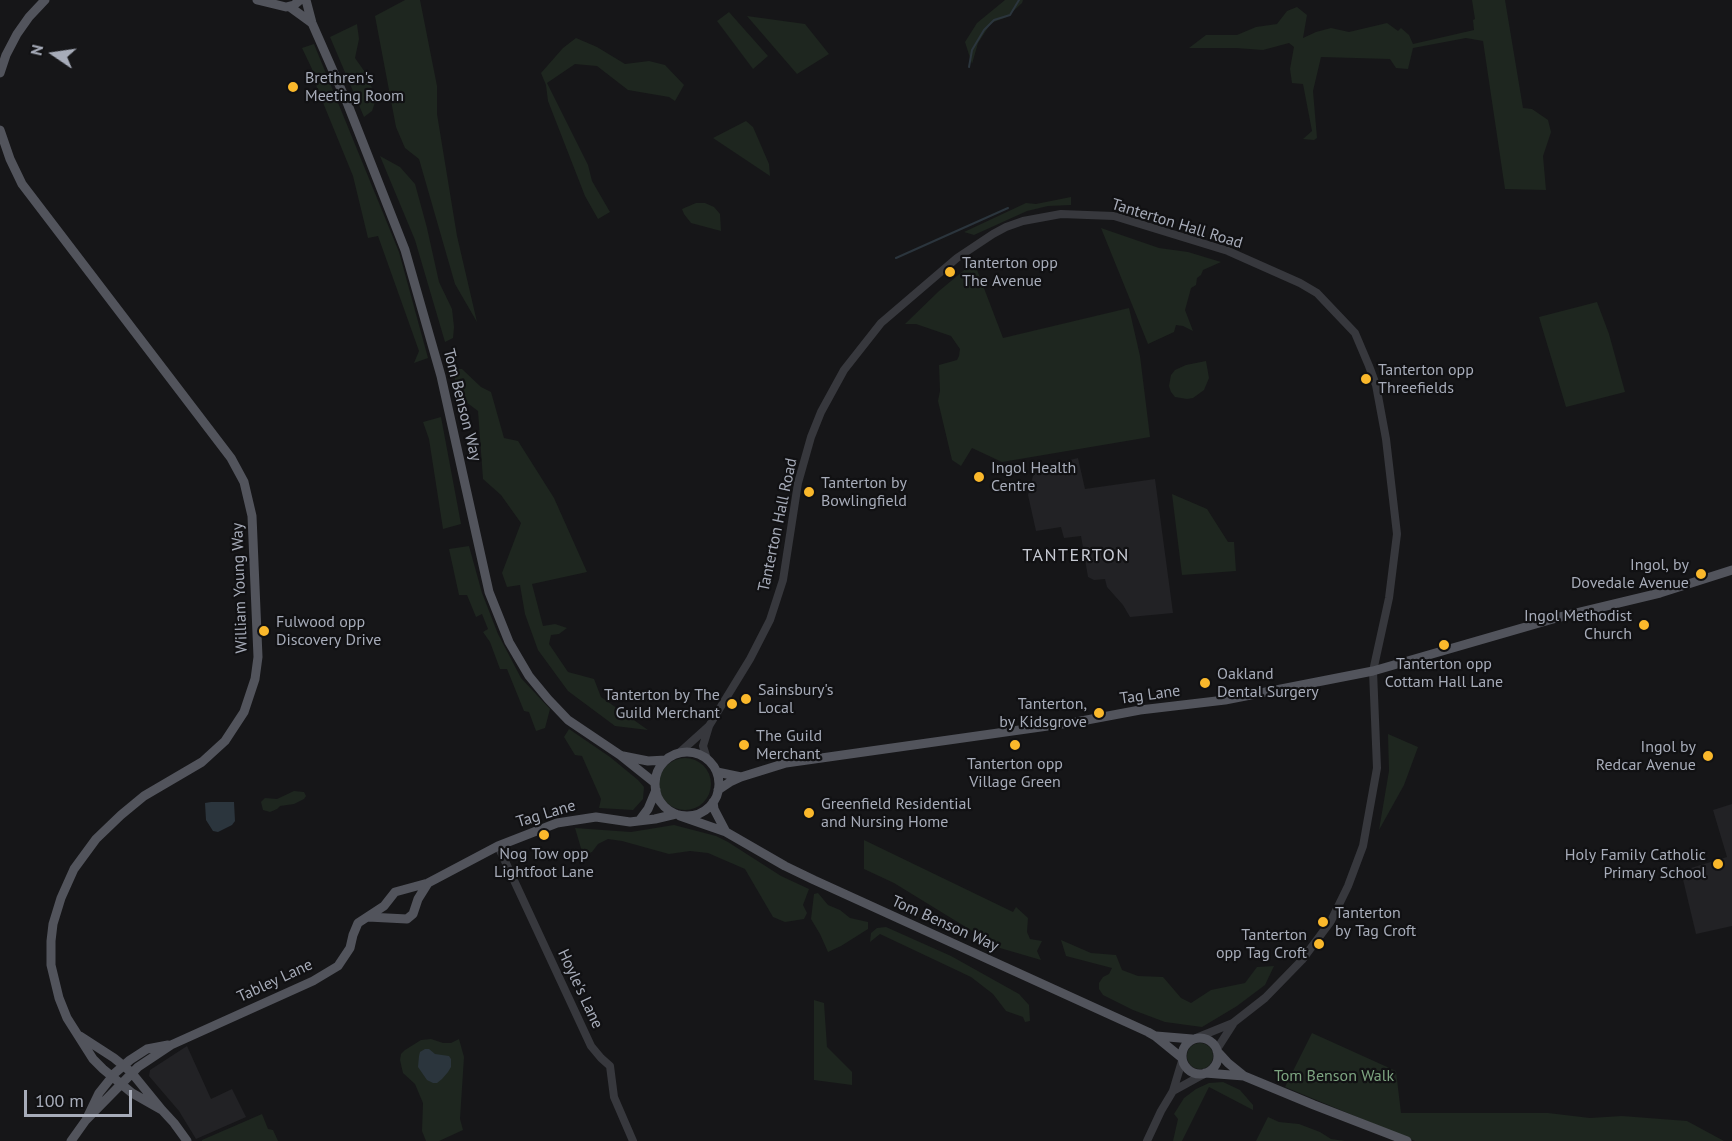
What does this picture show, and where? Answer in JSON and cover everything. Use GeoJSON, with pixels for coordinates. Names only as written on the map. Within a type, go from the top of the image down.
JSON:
{"type":"FeatureCollection","features":[{"type":"Feature","properties":{"kind":"main road"},"geometry":{"type":"LineString","coordinates":[[0,73],[17,34],[45,0]]}},
{"type":"Feature","properties":{"kind":"main road"},"geometry":{"type":"LineString","coordinates":[[257,0],[290,7],[313,26]]}},
{"type":"Feature","properties":{"kind":"main road"},"geometry":{"type":"LineString","coordinates":[[290,7],[300,0]]}},
{"type":"Feature","properties":{"kind":"main road","name":"Tom Benson Way"},"geometry":{"type":"LineString","coordinates":[[306,0],[313,26],[348,105],[405,250],[441,376],[489,592],[509,642],[529,676],[568,720],[621,755],[655,787]]}},
{"type":"Feature","properties":{"kind":"main road","name":"William Young Way"},"geometry":{"type":"LineString","coordinates":[[0,130],[22,184],[231,458],[243,478],[252,516],[258,657],[255,679],[244,712],[225,741],[202,762],[144,796],[102,832],[74,869],[61,898],[53,924],[51,964],[67,1018],[96,1063],[131,1092],[162,1110]]}},
{"type":"Feature","properties":{"kind":"main road","name":"Tag Lane"},"geometry":{"type":"LineString","coordinates":[[718,790],[741,777],[786,764],[1076,722],[1140,710],[1225,700],[1373,671],[1560,617],[1660,593],[1732,570]]}},
{"type":"Feature","properties":{"kind":"main road"},"geometry":{"type":"LineString","coordinates":[[639,821],[648,809],[657,772],[666,760],[679,753],[699,754],[707,759],[717,772],[718,790],[713,802],[702,812],[692,816],[670,812],[662,804],[655,787]]}},
{"type":"Feature","properties":{"kind":"main road","name":"Tom Benson Way"},"geometry":{"type":"LineString","coordinates":[[621,755],[648,761],[666,760]]}},
{"type":"Feature","properties":{"kind":"main road","name":"Tag Lane"},"geometry":{"type":"LineString","coordinates":[[717,772],[741,777]]}},
{"type":"Feature","properties":{"kind":"main road"},"geometry":{"type":"LineString","coordinates":[[713,802],[714,809],[726,832]]}},
{"type":"Feature","properties":{"kind":"main road","name":"Tom Benson Way"},"geometry":{"type":"LineString","coordinates":[[678,815],[726,832],[814,880],[1155,1036],[1182,1060]]}},
{"type":"Feature","properties":{"kind":"main road","name":"Tag Lane"},"geometry":{"type":"LineString","coordinates":[[498,846],[570,820],[596,817],[630,822],[678,815]]}},
{"type":"Feature","properties":{"kind":"main road","name":"Tabley Lane"},"geometry":{"type":"LineString","coordinates":[[71,1141],[86,1120],[138,1067],[151,1057],[171,1045],[327,973],[338,966],[347,954],[358,923],[387,903],[395,892],[428,883],[498,846]]}},
{"type":"Feature","properties":{"kind":"main road"},"geometry":{"type":"LineString","coordinates":[[366,917],[402,920],[410,917],[428,883]]}},
{"type":"Feature","properties":{"kind":"main road"},"geometry":{"type":"LineString","coordinates":[[404,891],[412,896],[416,904]]}},
{"type":"Feature","properties":{"kind":"main road"},"geometry":{"type":"LineString","coordinates":[[387,903],[389,912],[395,918]]}},
{"type":"Feature","properties":{"kind":"main road","name":"William Young Way"},"geometry":{"type":"LineString","coordinates":[[78,1035],[133,1074],[187,1141]]}},
{"type":"Feature","properties":{"kind":"main road","name":"Tom Benson Way"},"geometry":{"type":"LineString","coordinates":[[1155,1036],[1194,1038]]}},
{"type":"Feature","properties":{"kind":"main road"},"geometry":{"type":"LineString","coordinates":[[1244,1076],[1198,1074],[1188,1070],[1182,1060],[1184,1047],[1194,1038],[1208,1040],[1228,1063],[1244,1076],[1407,1141]]}},
{"type":"Feature","properties":{"kind":"main road","name":"Tabley Lane"},"geometry":{"type":"LineString","coordinates":[[86,1120],[99,1093],[123,1065],[147,1049],[171,1045]]}},
{"type":"Feature","properties":{"kind":"main road"},"geometry":{"type":"LineString","coordinates":[[1204,1073],[1214,1067],[1217,1062],[1217,1050]]}},
{"type":"Feature","properties":{"kind":"street","name":"Tanterton Hall Road"},"geometry":{"type":"LineString","coordinates":[[707,759],[703,746],[709,726],[750,659],[770,620],[783,580],[798,483],[821,412],[844,370],[881,323],[966,251],[1006,226],[1040,216],[1061,214],[1114,216],[1228,251],[1300,283],[1317,293],[1355,333],[1376,385],[1386,439],[1397,534],[1389,598],[1373,671],[1377,768],[1363,846],[1331,921],[1302,960],[1272,992],[1233,1023],[1194,1038]]}},
{"type":"Feature","properties":{"kind":"street","name":"Tanterton Hall Road"},"geometry":{"type":"LineString","coordinates":[[679,753],[709,726]]}},
{"type":"Feature","properties":{"kind":"street","name":"Hoyle's Lane"},"geometry":{"type":"LineString","coordinates":[[498,846],[591,1046],[610,1066],[614,1097],[633,1141]]}},
{"type":"Feature","properties":{"kind":"street","name":"Tanterton Hall Road"},"geometry":{"type":"LineString","coordinates":[[1217,1050],[1233,1023]]}},
{"type":"Feature","properties":{"kind":"street"},"geometry":{"type":"LineString","coordinates":[[1147,1141],[1173,1091],[1182,1060]]}},
{"type":"Feature","properties":{"kind":"street"},"geometry":{"type":"LineString","coordinates":[[1173,1091],[1204,1073]]}},
{"type":"Feature","properties":{"kind":"shaded area"},"geometry":{"type":"Polygon","coordinates":[[[1078,458],[1085,489],[1155,479],[1173,613],[1130,617],[1107,587],[1105,579],[1094,580],[1088,577],[1081,536],[1064,538],[1061,527],[1036,531],[1028,495],[1033,476],[1038,470],[1049,465],[1078,458]]]}},
{"type":"Feature","properties":{"kind":"shaded area"},"geometry":{"type":"Polygon","coordinates":[[[234,802],[235,821],[232,825],[218,832],[213,831],[206,820],[205,803],[234,802]]]}},
{"type":"Feature","properties":{"kind":"shaded area","name":"Holy Family Catholic Primary School"},"geometry":{"type":"Polygon","coordinates":[[[1732,804],[1732,926],[1696,934],[1681,871],[1727,857],[1713,810],[1732,804]]]}},
{"type":"Feature","properties":{"kind":"shaded area"},"geometry":{"type":"Polygon","coordinates":[[[187,1046],[211,1099],[232,1089],[246,1117],[196,1139],[179,1111],[149,1076],[150,1070],[187,1046]]]}},
{"type":"Feature","properties":{"kind":"shaded area"},"geometry":{"type":"Polygon","coordinates":[[[425,1049],[435,1054],[449,1056],[451,1059],[451,1067],[437,1083],[427,1080],[418,1067],[420,1052],[425,1049]]]}},
{"type":"Feature","properties":{"kind":"green space"},"geometry":{"type":"Polygon","coordinates":[[[405,0],[420,0],[437,86],[437,114],[457,236],[477,322],[455,284],[419,159],[405,148],[396,127],[375,16],[405,0]]]}},
{"type":"Feature","properties":{"kind":"green space"},"geometry":{"type":"Polygon","coordinates":[[[1005,0],[1023,0],[1007,17],[991,23],[978,43],[972,64],[965,42],[977,23],[1005,0]]]}},
{"type":"Feature","properties":{"kind":"green space"},"geometry":{"type":"Polygon","coordinates":[[[1472,0],[1505,0],[1523,108],[1532,109],[1548,120],[1551,132],[1543,156],[1546,190],[1505,189],[1483,41],[1466,38],[1413,48],[1408,69],[1396,68],[1390,59],[1321,57],[1313,91],[1317,138],[1314,140],[1303,139],[1312,131],[1303,84],[1292,83],[1290,69],[1294,47],[1289,43],[1263,50],[1189,48],[1206,35],[1237,35],[1256,27],[1277,24],[1287,11],[1297,7],[1307,15],[1303,38],[1331,28],[1349,32],[1387,23],[1398,31],[1401,28],[1409,35],[1413,44],[1474,30],[1472,0]]]}},
{"type":"Feature","properties":{"kind":"green space"},"geometry":{"type":"Polygon","coordinates":[[[729,12],[768,56],[753,69],[717,21],[729,12]]]}},
{"type":"Feature","properties":{"kind":"green space"},"geometry":{"type":"Polygon","coordinates":[[[747,16],[805,24],[829,54],[797,74],[747,16]]]}},
{"type":"Feature","properties":{"kind":"green space"},"geometry":{"type":"Polygon","coordinates":[[[357,24],[359,39],[355,58],[367,75],[376,99],[372,111],[364,117],[330,37],[357,24]]]}},
{"type":"Feature","properties":{"kind":"green space"},"geometry":{"type":"Polygon","coordinates":[[[576,38],[597,47],[625,64],[649,61],[665,65],[684,85],[675,101],[669,97],[628,90],[597,66],[575,64],[547,83],[588,165],[592,181],[610,212],[598,219],[585,196],[548,101],[546,85],[541,73],[563,48],[576,38]]]}},
{"type":"Feature","properties":{"kind":"green space"},"geometry":{"type":"Polygon","coordinates":[[[314,44],[399,252],[428,358],[414,363],[419,351],[378,236],[368,238],[353,176],[302,48],[314,44]]]}},
{"type":"Feature","properties":{"kind":"green space"},"geometry":{"type":"Polygon","coordinates":[[[746,121],[753,127],[769,164],[770,176],[713,138],[746,121]]]}},
{"type":"Feature","properties":{"kind":"green space"},"geometry":{"type":"Polygon","coordinates":[[[380,156],[400,167],[415,184],[439,282],[452,309],[453,338],[445,342],[415,240],[380,156]]]}},
{"type":"Feature","properties":{"kind":"green space"},"geometry":{"type":"Polygon","coordinates":[[[1071,197],[1071,205],[1048,206],[1027,211],[974,235],[964,232],[1026,203],[1036,204],[1071,197]]]}},
{"type":"Feature","properties":{"kind":"green space"},"geometry":{"type":"Polygon","coordinates":[[[696,203],[705,203],[714,207],[720,214],[721,231],[691,223],[682,209],[696,203]]]}},
{"type":"Feature","properties":{"kind":"green space"},"geometry":{"type":"Polygon","coordinates":[[[1101,228],[1159,248],[1188,252],[1221,262],[1203,270],[1197,278],[1196,285],[1191,288],[1185,310],[1193,331],[1176,325],[1174,332],[1148,344],[1101,228]]]}},
{"type":"Feature","properties":{"kind":"green space"},"geometry":{"type":"Polygon","coordinates":[[[974,262],[1003,338],[1129,308],[1140,356],[1150,437],[1002,462],[972,448],[961,466],[952,460],[938,401],[939,365],[957,360],[960,349],[951,336],[916,324],[905,324],[939,291],[974,262]]]}},
{"type":"Feature","properties":{"kind":"green space"},"geometry":{"type":"Polygon","coordinates":[[[1597,302],[1609,334],[1625,392],[1566,407],[1539,317],[1597,302]]]}},
{"type":"Feature","properties":{"kind":"green space"},"geometry":{"type":"Polygon","coordinates":[[[1206,361],[1209,378],[1204,390],[1193,398],[1175,397],[1169,386],[1171,375],[1175,370],[1206,361]]]}},
{"type":"Feature","properties":{"kind":"green space"},"geometry":{"type":"Polygon","coordinates":[[[453,369],[462,369],[481,387],[491,392],[504,438],[518,441],[554,498],[587,572],[532,584],[543,626],[555,624],[567,628],[559,634],[551,635],[549,644],[568,672],[594,679],[601,697],[648,730],[615,726],[568,691],[538,650],[525,614],[520,585],[507,587],[502,573],[521,523],[501,495],[483,479],[478,411],[458,396],[453,369]]]}},
{"type":"Feature","properties":{"kind":"green space"},"geometry":{"type":"Polygon","coordinates":[[[441,417],[461,524],[443,529],[429,439],[423,422],[441,417]]]}},
{"type":"Feature","properties":{"kind":"green space"},"geometry":{"type":"Polygon","coordinates":[[[1172,494],[1207,509],[1228,542],[1234,542],[1236,571],[1182,575],[1172,494]]]}},
{"type":"Feature","properties":{"kind":"green space"},"geometry":{"type":"Polygon","coordinates":[[[469,546],[482,593],[498,634],[521,678],[550,709],[545,728],[536,731],[529,712],[524,711],[507,669],[500,669],[490,642],[483,632],[488,629],[482,614],[476,617],[467,595],[459,595],[449,549],[469,546]]]}},
{"type":"Feature","properties":{"kind":"green space"},"geometry":{"type":"Polygon","coordinates":[[[569,729],[610,757],[644,787],[643,799],[633,810],[599,808],[601,799],[582,756],[575,755],[564,737],[569,729]]]}},
{"type":"Feature","properties":{"kind":"green space"},"geometry":{"type":"Polygon","coordinates":[[[1388,734],[1418,747],[1404,785],[1379,830],[1389,771],[1388,734]]]}},
{"type":"Feature","properties":{"kind":"green space"},"geometry":{"type":"Polygon","coordinates":[[[685,758],[699,762],[707,770],[711,784],[707,798],[699,806],[685,810],[671,806],[663,798],[659,784],[663,770],[671,762],[685,758]]]}},
{"type":"Feature","properties":{"kind":"green space"},"geometry":{"type":"Polygon","coordinates":[[[294,791],[304,792],[306,796],[294,804],[280,806],[270,812],[263,810],[261,802],[265,798],[277,799],[294,791]]]}},
{"type":"Feature","properties":{"kind":"green space"},"geometry":{"type":"Polygon","coordinates":[[[674,825],[716,836],[781,876],[809,889],[803,905],[807,913],[804,919],[785,922],[773,917],[745,869],[708,853],[690,851],[669,854],[608,839],[598,844],[592,852],[583,855],[575,828],[631,832],[674,825]]]}},
{"type":"Feature","properties":{"kind":"green space"},"geometry":{"type":"Polygon","coordinates":[[[864,840],[1013,912],[1016,907],[1028,918],[1027,932],[1030,939],[1042,941],[1037,951],[1041,960],[1000,948],[894,883],[864,869],[864,840]]]}},
{"type":"Feature","properties":{"kind":"green space"},"geometry":{"type":"Polygon","coordinates":[[[818,893],[828,905],[840,910],[850,918],[868,922],[868,929],[828,952],[811,919],[814,894],[818,893]]]}},
{"type":"Feature","properties":{"kind":"green space"},"geometry":{"type":"Polygon","coordinates":[[[886,927],[951,956],[1019,994],[1029,1005],[1030,1021],[1025,1022],[1023,1017],[1006,1011],[993,994],[971,977],[880,934],[870,942],[871,933],[877,928],[886,927]]]}},
{"type":"Feature","properties":{"kind":"green space"},"geometry":{"type":"Polygon","coordinates":[[[1061,940],[1091,953],[1116,955],[1122,970],[1138,976],[1163,977],[1181,998],[1191,1003],[1211,990],[1245,983],[1257,967],[1274,966],[1265,985],[1237,1006],[1202,1027],[1165,1022],[1103,995],[1099,989],[1099,983],[1112,968],[1066,956],[1061,940]]]}},
{"type":"Feature","properties":{"kind":"green space"},"geometry":{"type":"Polygon","coordinates":[[[814,1000],[824,1003],[827,1047],[852,1072],[852,1085],[814,1080],[814,1000]]]}},
{"type":"Feature","properties":{"kind":"green space","name":"Tom Benson Walk"},"geometry":{"type":"Polygon","coordinates":[[[1312,1033],[1396,1071],[1401,1113],[1548,1113],[1590,1118],[1622,1116],[1687,1121],[1724,1141],[1415,1141],[1285,1087],[1312,1033]]]}},
{"type":"Feature","properties":{"kind":"green space"},"geometry":{"type":"Polygon","coordinates":[[[431,1039],[451,1043],[459,1039],[464,1057],[460,1119],[463,1130],[439,1141],[426,1141],[422,1131],[423,1103],[415,1084],[403,1073],[400,1060],[405,1050],[421,1040],[431,1039]]]}},
{"type":"Feature","properties":{"kind":"green space"},"geometry":{"type":"Polygon","coordinates":[[[1200,1043],[1209,1047],[1213,1056],[1209,1065],[1200,1069],[1191,1065],[1187,1056],[1191,1047],[1200,1043]]]}},
{"type":"Feature","properties":{"kind":"green space"},"geometry":{"type":"Polygon","coordinates":[[[1223,1082],[1240,1090],[1253,1105],[1253,1110],[1209,1087],[1182,1141],[1173,1141],[1178,1119],[1174,1114],[1184,1098],[1209,1083],[1223,1082]]]}},
{"type":"Feature","properties":{"kind":"green space"},"geometry":{"type":"Polygon","coordinates":[[[262,1114],[268,1129],[273,1130],[278,1141],[202,1141],[202,1140],[262,1114]]]}},
{"type":"Feature","properties":{"kind":"green space"},"geometry":{"type":"Polygon","coordinates":[[[1268,1117],[1279,1122],[1299,1124],[1331,1139],[1345,1141],[1256,1141],[1268,1117]]]}},
{"type":"Feature","properties":{"kind":"waterway"},"geometry":{"type":"LineString","coordinates":[[969,67],[972,50],[984,30],[994,20],[1010,15],[1019,0]]}},
{"type":"Feature","properties":{"kind":"waterway"},"geometry":{"type":"LineString","coordinates":[[896,258],[1008,208]]}},
{"type":"Feature","properties":{"kind":"place","name":"Brethren's Meeting Room"},"geometry":{"type":"Point","coordinates":[293,87]}},
{"type":"Feature","properties":{"kind":"place","name":"Tanterton opp The Avenue"},"geometry":{"type":"Point","coordinates":[950,272]}},
{"type":"Feature","properties":{"kind":"place","name":"Tanterton opp Threefields"},"geometry":{"type":"Point","coordinates":[1366,379]}},
{"type":"Feature","properties":{"kind":"place","name":"Ingol Health Centre"},"geometry":{"type":"Point","coordinates":[979,477]}},
{"type":"Feature","properties":{"kind":"place","name":"Tanterton by Bowlingfield"},"geometry":{"type":"Point","coordinates":[809,492]}},
{"type":"Feature","properties":{"kind":"place","name":"Ingol, by Dovedale Avenue"},"geometry":{"type":"Point","coordinates":[1701,574]}},
{"type":"Feature","properties":{"kind":"place","name":"Ingol Methodist Church"},"geometry":{"type":"Point","coordinates":[1644,625]}},
{"type":"Feature","properties":{"kind":"place","name":"Fulwood opp Discovery Drive"},"geometry":{"type":"Point","coordinates":[264,631]}},
{"type":"Feature","properties":{"kind":"place","name":"Tanterton opp Cottam Hall Lane"},"geometry":{"type":"Point","coordinates":[1444,645]}},
{"type":"Feature","properties":{"kind":"place","name":"Oakland Dental Surgery"},"geometry":{"type":"Point","coordinates":[1205,683]}},
{"type":"Feature","properties":{"kind":"place","name":"Sainsbury's Local"},"geometry":{"type":"Point","coordinates":[746,699]}},
{"type":"Feature","properties":{"kind":"place","name":"Tanterton by The Guild Merchant"},"geometry":{"type":"Point","coordinates":[732,704]}},
{"type":"Feature","properties":{"kind":"place","name":"Tanterton, by Kidsgrove"},"geometry":{"type":"Point","coordinates":[1099,713]}},
{"type":"Feature","properties":{"kind":"place","name":"The Guild Merchant"},"geometry":{"type":"Point","coordinates":[744,745]}},
{"type":"Feature","properties":{"kind":"place","name":"Tanterton opp Village Green"},"geometry":{"type":"Point","coordinates":[1015,745]}},
{"type":"Feature","properties":{"kind":"place","name":"Ingol by Redcar Avenue"},"geometry":{"type":"Point","coordinates":[1708,756]}},
{"type":"Feature","properties":{"kind":"place","name":"Greenfield Residential and Nursing Home"},"geometry":{"type":"Point","coordinates":[809,813]}},
{"type":"Feature","properties":{"kind":"place","name":"Nog Tow opp Lightfoot Lane"},"geometry":{"type":"Point","coordinates":[544,835]}},
{"type":"Feature","properties":{"kind":"place","name":"Holy Family Catholic Primary School"},"geometry":{"type":"Point","coordinates":[1718,864]}},
{"type":"Feature","properties":{"kind":"place","name":"Tanterton by Tag Croft"},"geometry":{"type":"Point","coordinates":[1323,922]}},
{"type":"Feature","properties":{"kind":"place","name":"Tanterton opp Tag Croft"},"geometry":{"type":"Point","coordinates":[1319,944]}},
{"type":"Feature","properties":{"kind":"district","name":"TANTERTON"},"geometry":{"type":"Point","coordinates":[1076,556]}}]}
